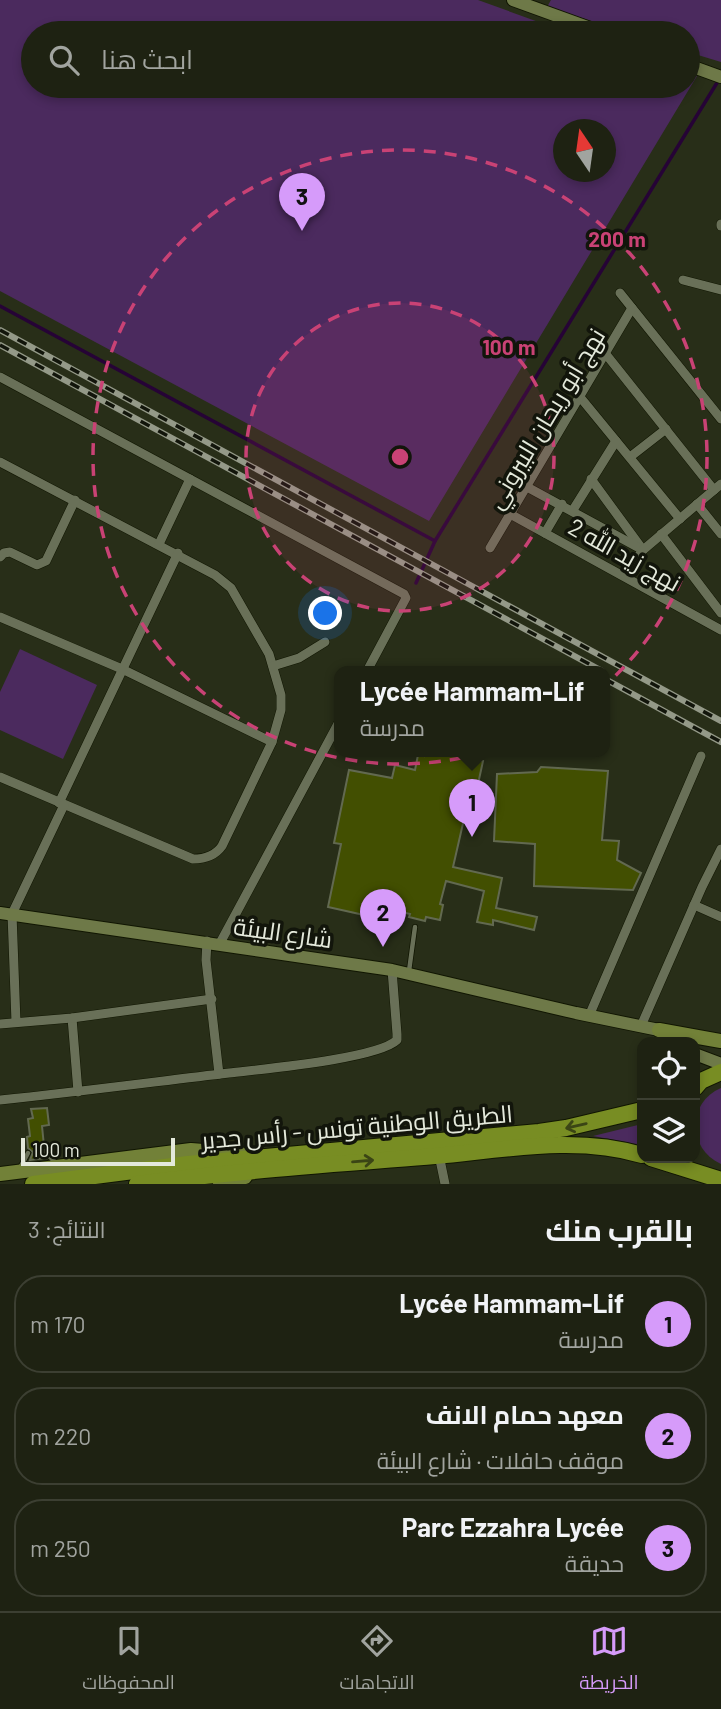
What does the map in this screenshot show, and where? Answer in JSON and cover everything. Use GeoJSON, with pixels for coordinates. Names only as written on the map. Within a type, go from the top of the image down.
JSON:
{"type":"FeatureCollection","features":[{"type":"Feature","properties":{"kind":"highway"},"geometry":{"type":"LineString","coordinates":[[700,1082],[721,1072]]}},
{"type":"Feature","properties":{"kind":"highway","name":"الطريق الوطنية تونس - رأس جدير"},"geometry":{"type":"LineString","coordinates":[[137,1184],[271,1163],[539,1132],[637,1111]]}},
{"type":"Feature","properties":{"kind":"highway","name":"الطريق الوطنية تونس - رأس جدير"},"geometry":{"type":"LineString","coordinates":[[33,1184],[104,1175],[271,1163],[580,1145],[637,1153]]}},
{"type":"Feature","properties":{"kind":"highway"},"geometry":{"type":"LineString","coordinates":[[667,1163],[721,1180]]}},
{"type":"Feature","properties":{"kind":"highway"},"geometry":{"type":"LineString","coordinates":[[695,1163],[707,1174],[721,1180]]}},
{"type":"Feature","properties":{"kind":"main road"},"geometry":{"type":"LineString","coordinates":[[513,0],[571,21]]}},
{"type":"Feature","properties":{"kind":"main road"},"geometry":{"type":"LineString","coordinates":[[700,70],[721,77]]}},
{"type":"Feature","properties":{"kind":"main road","name":"شارع البيئة"},"geometry":{"type":"LineString","coordinates":[[6,913],[392,971],[659,1030],[670,1037]]}},
{"type":"Feature","properties":{"kind":"main road"},"geometry":{"type":"LineString","coordinates":[[659,1030],[721,1041]]}},
{"type":"Feature","properties":{"kind":"main road"},"geometry":{"type":"LineString","coordinates":[[700,1056],[721,1064]]}},
{"type":"Feature","properties":{"kind":"main road"},"geometry":{"type":"LineString","coordinates":[[0,1174],[191,1150],[271,1163]]}},
{"type":"Feature","properties":{"kind":"main road"},"geometry":{"type":"LineString","coordinates":[[220,1184],[271,1163]]}},
{"type":"Feature","properties":{"kind":"street"},"geometry":{"type":"LineString","coordinates":[[683,280],[721,290]]}},
{"type":"Feature","properties":{"kind":"street"},"geometry":{"type":"LineString","coordinates":[[620,293],[721,419]]}},
{"type":"Feature","properties":{"kind":"street","name":"نهج أبو ريحان البيروني"},"geometry":{"type":"LineString","coordinates":[[490,548],[632,308]]}},
{"type":"Feature","properties":{"kind":"street"},"geometry":{"type":"LineString","coordinates":[[606,353],[666,429],[718,487],[643,550],[625,575]]}},
{"type":"Feature","properties":{"kind":"street"},"geometry":{"type":"LineString","coordinates":[[0,377],[405,595],[369,666]]}},
{"type":"Feature","properties":{"kind":"street"},"geometry":{"type":"LineString","coordinates":[[580,397],[680,519]]}},
{"type":"Feature","properties":{"kind":"street"},"geometry":{"type":"LineString","coordinates":[[630,457],[666,429]]}},
{"type":"Feature","properties":{"kind":"street"},"geometry":{"type":"LineString","coordinates":[[573,510],[616,441]]}},
{"type":"Feature","properties":{"kind":"street"},"geometry":{"type":"LineString","coordinates":[[0,462],[215,575],[231,589],[269,654],[281,695],[281,710],[272,742],[222,846],[218,852],[203,859],[193,859],[0,777]]}},
{"type":"Feature","properties":{"kind":"street"},"geometry":{"type":"LineString","coordinates":[[159,544],[190,479]]}},
{"type":"Feature","properties":{"kind":"street"},"geometry":{"type":"LineString","coordinates":[[591,479],[643,550]]}},
{"type":"Feature","properties":{"kind":"street"},"geometry":{"type":"LineString","coordinates":[[527,486],[643,550]]}},
{"type":"Feature","properties":{"kind":"street"},"geometry":{"type":"LineString","coordinates":[[0,558],[4,553],[10,552],[37,565],[46,561],[75,500]]}},
{"type":"Feature","properties":{"kind":"street"},"geometry":{"type":"LineString","coordinates":[[697,504],[721,534]]}},
{"type":"Feature","properties":{"kind":"street"},"geometry":{"type":"LineString","coordinates":[[545,533],[562,505]]}},
{"type":"Feature","properties":{"kind":"street","name":"نهج زيد الله 2"},"geometry":{"type":"LineString","coordinates":[[510,514],[721,630]]}},
{"type":"Feature","properties":{"kind":"street"},"geometry":{"type":"LineString","coordinates":[[661,534],[721,613]]}},
{"type":"Feature","properties":{"kind":"street"},"geometry":{"type":"LineString","coordinates":[[16,1022],[6,913],[62,804],[122,669],[178,554]]}},
{"type":"Feature","properties":{"kind":"street"},"geometry":{"type":"LineString","coordinates":[[0,617],[122,669],[272,742]]}},
{"type":"Feature","properties":{"kind":"street"},"geometry":{"type":"LineString","coordinates":[[273,666],[299,658],[325,642]]}},
{"type":"Feature","properties":{"kind":"street"},"geometry":{"type":"LineString","coordinates":[[219,1074],[206,960],[213,943],[334,731]]}},
{"type":"Feature","properties":{"kind":"street"},"geometry":{"type":"LineString","coordinates":[[589,1016],[701,757]]}},
{"type":"Feature","properties":{"kind":"street"},"geometry":{"type":"LineString","coordinates":[[641,1026],[721,849]]}},
{"type":"Feature","properties":{"kind":"street"},"geometry":{"type":"LineString","coordinates":[[694,905],[721,917]]}},
{"type":"Feature","properties":{"kind":"street"},"geometry":{"type":"LineString","coordinates":[[0,1100],[329,1060],[392,1044],[397,1040],[397,1034],[392,971]]}},
{"type":"Feature","properties":{"kind":"street"},"geometry":{"type":"LineString","coordinates":[[0,1024],[72,1018],[212,999]]}},
{"type":"Feature","properties":{"kind":"street"},"geometry":{"type":"LineString","coordinates":[[72,1018],[78,1092]]}},
{"type":"Feature","properties":{"kind":"street"},"geometry":{"type":"LineString","coordinates":[[439,1155],[444,1184]]}},
{"type":"Feature","properties":{"kind":"lane"},"geometry":{"type":"LineString","coordinates":[[409,975],[415,927]]}},
{"type":"Feature","properties":{"kind":"lane"},"geometry":{"type":"LineString","coordinates":[[44,1151],[60,1167]]}},
{"type":"Feature","properties":{"kind":"lane"},"geometry":{"type":"LineString","coordinates":[[18,1172],[28,1153]]}},
{"type":"Feature","properties":{"kind":"shaded area"},"geometry":{"type":"Polygon","coordinates":[[[0,0],[478,0],[536,21],[21,21],[21,98],[684,98],[429,521],[0,291],[0,0]]]}},
{"type":"Feature","properties":{"kind":"shaded area"},"geometry":{"type":"Polygon","coordinates":[[[551,0],[721,0],[721,62],[700,56],[700,21],[592,21],[547,7],[551,0]]]}},
{"type":"Feature","properties":{"kind":"shaded area"},"geometry":{"type":"Polygon","coordinates":[[[20,649],[97,685],[63,759],[0,730],[0,692],[20,649]]]}},
{"type":"Feature","properties":{"kind":"shaded area"},"geometry":{"type":"Polygon","coordinates":[[[721,1088],[721,1164],[710,1157],[700,1144],[700,1108],[710,1095],[721,1088]]]}},
{"type":"Feature","properties":{"kind":"shaded area"},"geometry":{"type":"Polygon","coordinates":[[[637,1125],[637,1144],[593,1136],[637,1125]]]}},
{"type":"Feature","properties":{"kind":"building"},"geometry":{"type":"Polygon","coordinates":[[[418,757],[464,757],[483,761],[473,807],[467,806],[453,867],[502,878],[496,908],[537,917],[534,930],[493,920],[493,925],[477,922],[484,891],[446,881],[440,904],[443,905],[440,920],[426,917],[425,921],[385,908],[382,919],[328,907],[341,844],[334,843],[349,770],[392,778],[395,765],[415,770],[418,757]]]}},
{"type":"Feature","properties":{"kind":"building"},"geometry":{"type":"Polygon","coordinates":[[[541,767],[608,771],[602,840],[619,841],[617,860],[641,873],[633,890],[534,886],[535,844],[494,841],[497,774],[537,772],[541,767]]]}},
{"type":"Feature","properties":{"kind":"building"},"geometry":{"type":"Polygon","coordinates":[[[47,1108],[49,1125],[42,1126],[44,1146],[39,1150],[45,1158],[30,1160],[33,1152],[28,1148],[27,1137],[30,1136],[28,1119],[33,1118],[31,1109],[47,1108]]]}},
{"type":"Feature","properties":{"kind":"waterway"},"geometry":{"type":"LineString","coordinates":[[416,583],[435,541],[720,78]]}},
{"type":"Feature","properties":{"kind":"waterway"},"geometry":{"type":"LineString","coordinates":[[0,306],[435,541]]}},
{"type":"Feature","properties":{"kind":"railway"},"geometry":{"type":"LineString","coordinates":[[0,330],[721,721]]}},
{"type":"Feature","properties":{"kind":"railway"},"geometry":{"type":"LineString","coordinates":[[0,345],[593,666]]}},
{"type":"Feature","properties":{"kind":"railway"},"geometry":{"type":"LineString","coordinates":[[610,682],[721,742]]}},
{"type":"Feature","properties":{"kind":"place","name":"Parc Ezzahra Lycée"},"geometry":{"type":"Point","coordinates":[302,231]}},
{"type":"Feature","properties":{"kind":"place","name":"Lycée Hammam-Lif"},"geometry":{"type":"Point","coordinates":[472,837]}},
{"type":"Feature","properties":{"kind":"place","name":"معهد حمام الانف"},"geometry":{"type":"Point","coordinates":[383,947]}}]}
